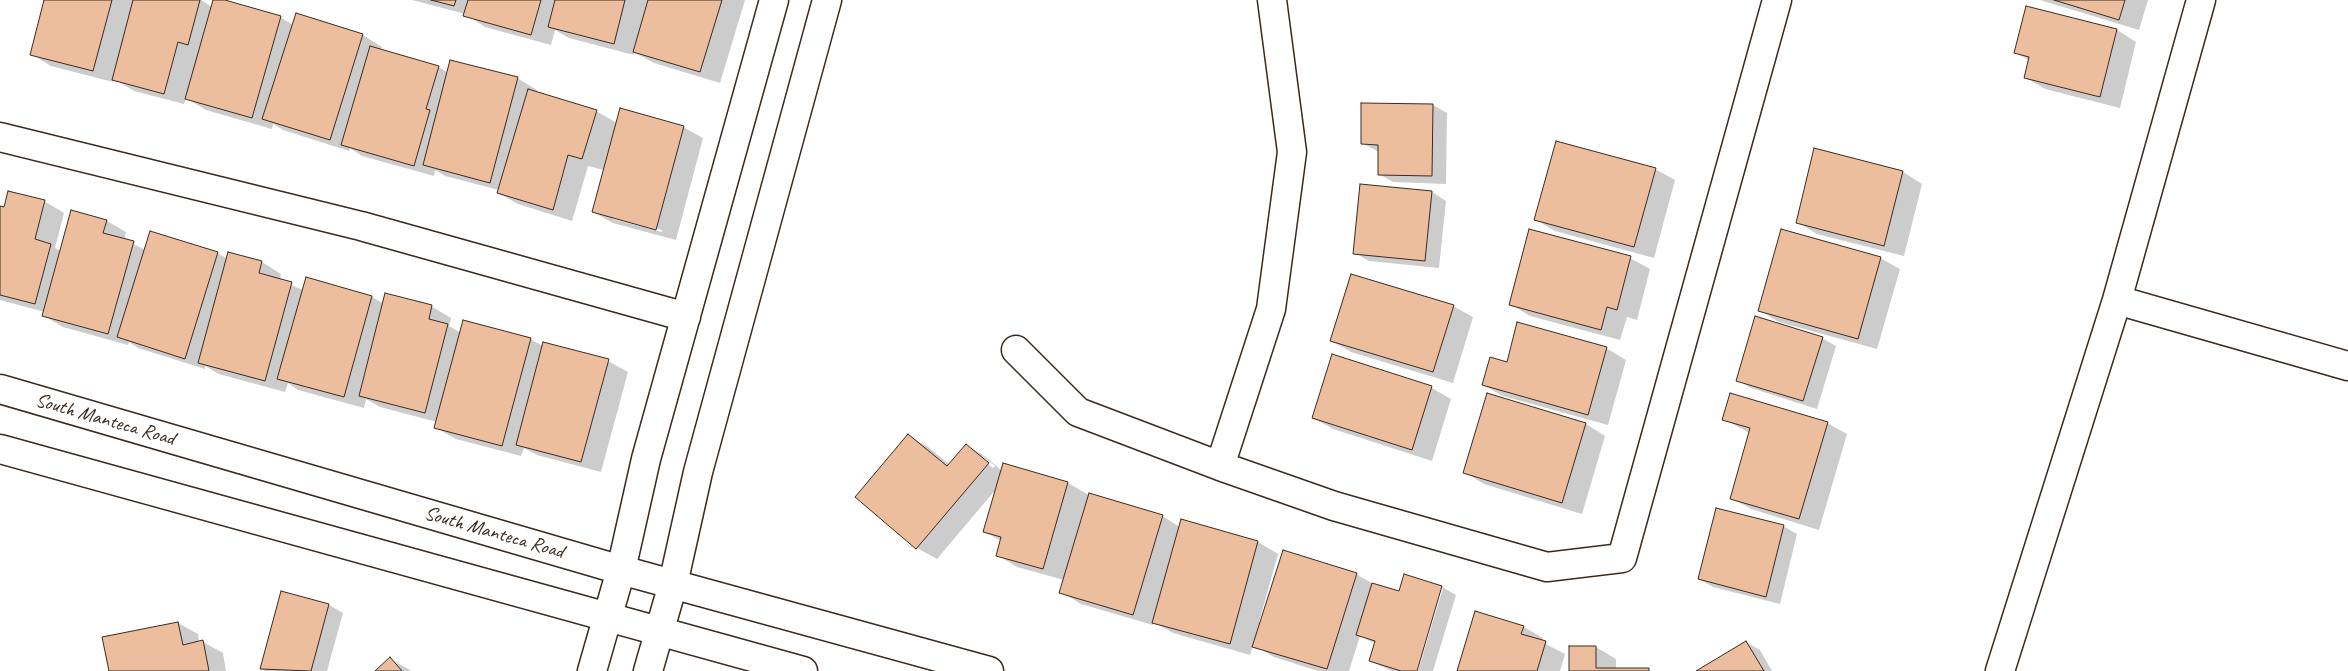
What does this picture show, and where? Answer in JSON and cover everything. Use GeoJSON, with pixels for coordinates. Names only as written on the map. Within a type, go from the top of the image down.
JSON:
{"type":"FeatureCollection","features":[{"type":"Feature","properties":{"kind":"street"},"geometry":{"type":"LineString","coordinates":[[592,671],[621,570],[646,459],[774,0]]}},
{"type":"Feature","properties":{"kind":"street"},"geometry":{"type":"LineString","coordinates":[[648,671],[673,584],[698,472],[827,0]]}},
{"type":"Feature","properties":{"kind":"street"},"geometry":{"type":"LineString","coordinates":[[1220,466],[1271,309],[1292,152],[1272,0]]}},
{"type":"Feature","properties":{"kind":"street"},"geometry":{"type":"LineString","coordinates":[[1016,350],[1078,412],[1220,466],[1334,506],[1547,566],[1622,558],[1777,0]]}},
{"type":"Feature","properties":{"kind":"street"},"geometry":{"type":"LineString","coordinates":[[2000,671],[2117,300],[2201,0]]}},
{"type":"Feature","properties":{"kind":"street"},"geometry":{"type":"LineString","coordinates":[[0,137],[361,226],[686,317]]}},
{"type":"Feature","properties":{"kind":"street"},"geometry":{"type":"LineString","coordinates":[[2117,300],[2348,366]]}},
{"type":"Feature","properties":{"kind":"street","name":"South Manteca Road"},"geometry":{"type":"LineString","coordinates":[[0,389],[621,570],[989,671]]}},
{"type":"Feature","properties":{"kind":"street"},"geometry":{"type":"LineString","coordinates":[[0,449],[803,671]]}},
{"type":"Feature","properties":{"kind":"building"},"geometry":{"type":"Polygon","coordinates":[[[44,0],[112,0],[93,71],[30,55],[44,0]]]}},
{"type":"Feature","properties":{"kind":"building"},"geometry":{"type":"Polygon","coordinates":[[[133,0],[200,0],[188,45],[178,42],[164,94],[112,80],[133,0]]]}},
{"type":"Feature","properties":{"kind":"building"},"geometry":{"type":"Polygon","coordinates":[[[213,0],[225,0],[281,16],[252,118],[185,99],[213,0]]]}},
{"type":"Feature","properties":{"kind":"building"},"geometry":{"type":"Polygon","coordinates":[[[431,0],[456,0],[454,6],[431,0]]]}},
{"type":"Feature","properties":{"kind":"building"},"geometry":{"type":"Polygon","coordinates":[[[468,0],[541,0],[531,35],[463,16],[468,0]]]}},
{"type":"Feature","properties":{"kind":"building"},"geometry":{"type":"Polygon","coordinates":[[[555,0],[625,0],[614,44],[548,27],[555,0]]]}},
{"type":"Feature","properties":{"kind":"building"},"geometry":{"type":"Polygon","coordinates":[[[648,0],[722,0],[700,72],[633,52],[648,0]]]}},
{"type":"Feature","properties":{"kind":"building"},"geometry":{"type":"Polygon","coordinates":[[[2054,0],[2125,0],[2119,20],[2054,0]]]}},
{"type":"Feature","properties":{"kind":"building"},"geometry":{"type":"Polygon","coordinates":[[[2026,6],[2117,29],[2100,97],[2024,78],[2029,57],[2014,53],[2026,6]]]}},
{"type":"Feature","properties":{"kind":"building"},"geometry":{"type":"Polygon","coordinates":[[[296,13],[363,34],[330,140],[262,119],[296,13]]]}},
{"type":"Feature","properties":{"kind":"building"},"geometry":{"type":"Polygon","coordinates":[[[370,46],[439,66],[426,109],[430,110],[414,166],[341,145],[370,46]]]}},
{"type":"Feature","properties":{"kind":"building"},"geometry":{"type":"Polygon","coordinates":[[[450,60],[518,77],[490,183],[423,165],[450,60]]]}},
{"type":"Feature","properties":{"kind":"building"},"geometry":{"type":"Polygon","coordinates":[[[528,89],[597,110],[582,159],[568,155],[553,210],[497,193],[528,89]]]}},
{"type":"Feature","properties":{"kind":"building"},"geometry":{"type":"Polygon","coordinates":[[[1361,103],[1433,104],[1432,176],[1378,175],[1378,145],[1361,144],[1361,103]]]}},
{"type":"Feature","properties":{"kind":"building"},"geometry":{"type":"Polygon","coordinates":[[[620,108],[684,126],[656,230],[592,212],[620,108]]]}},
{"type":"Feature","properties":{"kind":"building"},"geometry":{"type":"Polygon","coordinates":[[[1556,141],[1656,168],[1634,247],[1534,220],[1556,141]]]}},
{"type":"Feature","properties":{"kind":"building"},"geometry":{"type":"Polygon","coordinates":[[[1814,148],[1903,171],[1884,246],[1796,223],[1814,148]]]}},
{"type":"Feature","properties":{"kind":"building"},"geometry":{"type":"Polygon","coordinates":[[[1360,184],[1432,191],[1425,261],[1353,254],[1360,184]]]}},
{"type":"Feature","properties":{"kind":"building"},"geometry":{"type":"Polygon","coordinates":[[[8,191],[45,200],[35,239],[51,244],[35,304],[0,295],[0,206],[4,207],[8,191]]]}},
{"type":"Feature","properties":{"kind":"building"},"geometry":{"type":"Polygon","coordinates":[[[71,210],[107,220],[103,233],[134,241],[108,334],[42,316],[71,210]]]}},
{"type":"Feature","properties":{"kind":"building"},"geometry":{"type":"Polygon","coordinates":[[[1529,229],[1631,256],[1617,310],[1607,307],[1601,330],[1509,305],[1529,229]]]}},
{"type":"Feature","properties":{"kind":"building"},"geometry":{"type":"Polygon","coordinates":[[[1781,229],[1881,257],[1858,339],[1758,311],[1781,229]]]}},
{"type":"Feature","properties":{"kind":"building"},"geometry":{"type":"Polygon","coordinates":[[[150,231],[218,252],[185,359],[117,337],[150,231]]]}},
{"type":"Feature","properties":{"kind":"building"},"geometry":{"type":"Polygon","coordinates":[[[228,252],[262,261],[259,273],[292,282],[265,381],[198,363],[228,252]]]}},
{"type":"Feature","properties":{"kind":"building"},"geometry":{"type":"Polygon","coordinates":[[[1351,274],[1454,305],[1433,372],[1330,341],[1351,274]]]}},
{"type":"Feature","properties":{"kind":"building"},"geometry":{"type":"Polygon","coordinates":[[[306,277],[372,296],[344,397],[277,379],[306,277]]]}},
{"type":"Feature","properties":{"kind":"building"},"geometry":{"type":"Polygon","coordinates":[[[385,293],[432,305],[429,319],[448,324],[425,413],[359,396],[385,293]]]}},
{"type":"Feature","properties":{"kind":"building"},"geometry":{"type":"Polygon","coordinates":[[[1755,316],[1823,337],[1803,401],[1736,381],[1755,316]]]}},
{"type":"Feature","properties":{"kind":"building"},"geometry":{"type":"Polygon","coordinates":[[[463,320],[531,338],[502,446],[434,428],[463,320]]]}},
{"type":"Feature","properties":{"kind":"building"},"geometry":{"type":"Polygon","coordinates":[[[1517,322],[1607,347],[1588,415],[1482,385],[1490,357],[1507,362],[1517,322]]]}},
{"type":"Feature","properties":{"kind":"building"},"geometry":{"type":"Polygon","coordinates":[[[543,342],[609,359],[581,462],[516,445],[543,342]]]}},
{"type":"Feature","properties":{"kind":"building"},"geometry":{"type":"Polygon","coordinates":[[[1332,354],[1432,386],[1412,450],[1312,418],[1332,354]]]}},
{"type":"Feature","properties":{"kind":"building"},"geometry":{"type":"Polygon","coordinates":[[[1487,393],[1586,423],[1562,503],[1463,473],[1487,393]]]}},
{"type":"Feature","properties":{"kind":"building"},"geometry":{"type":"Polygon","coordinates":[[[1730,393],[1828,422],[1799,519],[1730,499],[1750,428],[1722,420],[1730,393]]]}},
{"type":"Feature","properties":{"kind":"building"},"geometry":{"type":"Polygon","coordinates":[[[908,434],[947,466],[966,444],[989,463],[916,549],[855,497],[908,434]]]}},
{"type":"Feature","properties":{"kind":"building"},"geometry":{"type":"Polygon","coordinates":[[[1003,463],[1068,482],[1043,569],[996,556],[1001,537],[983,532],[1003,463]]]}},
{"type":"Feature","properties":{"kind":"building"},"geometry":{"type":"Polygon","coordinates":[[[1089,493],[1163,515],[1133,615],[1059,593],[1089,493]]]}},
{"type":"Feature","properties":{"kind":"building"},"geometry":{"type":"Polygon","coordinates":[[[1716,508],[1784,525],[1766,597],[1698,579],[1716,508]]]}},
{"type":"Feature","properties":{"kind":"building"},"geometry":{"type":"Polygon","coordinates":[[[1181,519],[1258,541],[1230,644],[1152,623],[1181,519]]]}},
{"type":"Feature","properties":{"kind":"building"},"geometry":{"type":"Polygon","coordinates":[[[1283,550],[1357,573],[1327,669],[1252,647],[1283,550]]]}},
{"type":"Feature","properties":{"kind":"building"},"geometry":{"type":"Polygon","coordinates":[[[1404,574],[1442,586],[1417,671],[1401,671],[1369,661],[1375,641],[1356,635],[1372,583],[1399,591],[1404,574]]]}},
{"type":"Feature","properties":{"kind":"building"},"geometry":{"type":"Polygon","coordinates":[[[281,591],[329,604],[311,671],[260,669],[281,591]]]}},
{"type":"Feature","properties":{"kind":"building"},"geometry":{"type":"Polygon","coordinates":[[[1475,611],[1524,626],[1521,634],[1546,641],[1537,671],[1457,671],[1475,611]]]}},
{"type":"Feature","properties":{"kind":"building"},"geometry":{"type":"Polygon","coordinates":[[[178,622],[183,645],[203,640],[209,671],[109,671],[102,637],[178,622]]]}},
{"type":"Feature","properties":{"kind":"building"},"geometry":{"type":"Polygon","coordinates":[[[1746,641],[1764,671],[1696,671],[1746,641]]]}},
{"type":"Feature","properties":{"kind":"building"},"geometry":{"type":"Polygon","coordinates":[[[1569,646],[1596,646],[1596,668],[1649,668],[1649,671],[1569,671],[1569,646]]]}},
{"type":"Feature","properties":{"kind":"building"},"geometry":{"type":"Polygon","coordinates":[[[390,657],[402,671],[375,671],[390,657]]]}}]}
